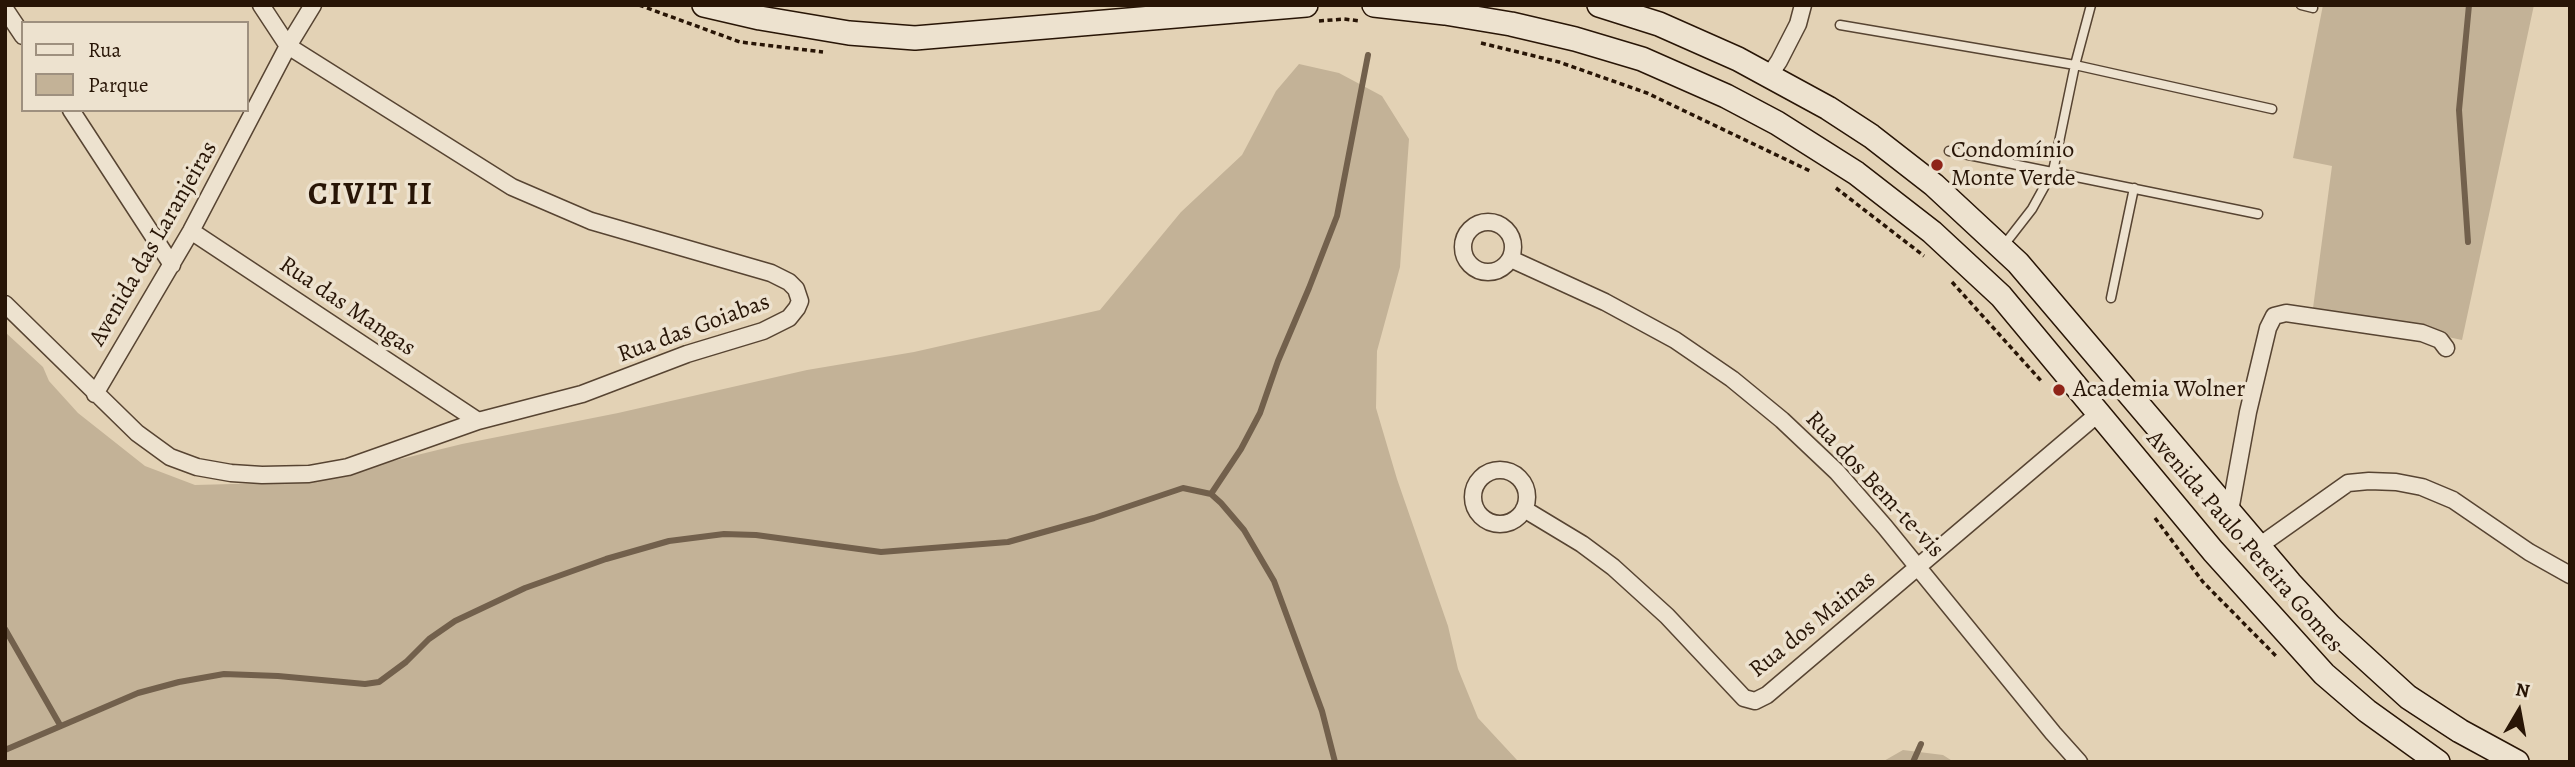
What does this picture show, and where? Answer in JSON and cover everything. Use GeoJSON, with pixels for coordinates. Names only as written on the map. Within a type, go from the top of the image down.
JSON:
{"type":"FeatureCollection","features":[{"type":"Feature","properties":{"kind":"main road"},"geometry":{"type":"LineString","coordinates":[[705,5],[760,18],[849,33],[915,38],[1311,13]]}},
{"type":"Feature","properties":{"kind":"main road","name":"Avenida Paulo Pereira Gomes"},"geometry":{"type":"LineString","coordinates":[[1599,5],[1669,28],[1738,59],[1828,108],[1905,160],[2003,247],[2330,626],[2408,696],[2460,731],[2517,762]]}},
{"type":"Feature","properties":{"kind":"main road","name":"Avenida Paulo Pereira Gomes"},"geometry":{"type":"LineString","coordinates":[[1373,14],[1432,11],[1511,24],[1608,48],[1680,74],[1777,123],[1856,173],[1902,207],[1960,256],[2001,296],[2213,551],[2316,665],[2367,711],[2438,762]]}},
{"type":"Feature","properties":{"kind":"street"},"geometry":{"type":"LineString","coordinates":[[261,5],[288,46]]}},
{"type":"Feature","properties":{"kind":"street","name":"Avenida das Laranjeiras"},"geometry":{"type":"LineString","coordinates":[[95,394],[172,265],[288,46],[313,5]]}},
{"type":"Feature","properties":{"kind":"street"},"geometry":{"type":"LineString","coordinates":[[1769,76],[1798,24],[1803,5]]}},
{"type":"Feature","properties":{"kind":"street"},"geometry":{"type":"LineString","coordinates":[[5,9],[21,33]]}},
{"type":"Feature","properties":{"kind":"street","name":"Rua das Goiabas"},"geometry":{"type":"LineString","coordinates":[[5,303],[95,394],[137,433],[170,457],[197,467],[231,473],[309,474],[348,467],[478,421],[582,394],[687,354],[763,331],[789,318],[797,308],[800,300],[796,289],[789,282],[771,273],[590,221],[512,187],[288,46]]}},
{"type":"Feature","properties":{"kind":"street"},"geometry":{"type":"LineString","coordinates":[[72,112],[172,265]]}},
{"type":"Feature","properties":{"kind":"street","name":"Rua das Mangas"},"geometry":{"type":"LineString","coordinates":[[191,231],[478,421]]}},
{"type":"Feature","properties":{"kind":"street","name":"Rua dos Bem-te-vis"},"geometry":{"type":"LineString","coordinates":[[1511,259],[1605,302],[1663,333],[1732,379],[1782,420],[1837,472],[2079,762]]}},
{"type":"Feature","properties":{"kind":"street"},"geometry":{"type":"LineString","coordinates":[[2230,511],[2248,412],[2267,328],[2274,316],[2286,313],[2422,333],[2440,340],[2446,348]]}},
{"type":"Feature","properties":{"kind":"street","name":"Rua dos Mainas"},"geometry":{"type":"LineString","coordinates":[[1524,509],[1582,544],[1613,567],[1667,615],[1749,701],[1755,701],[1767,695],[2099,414]]}},
{"type":"Feature","properties":{"kind":"street"},"geometry":{"type":"LineString","coordinates":[[2259,546],[2348,483],[2396,482],[2422,487],[2453,500],[2529,552],[2570,575]]}},
{"type":"Feature","properties":{"kind":"lane"},"geometry":{"type":"LineString","coordinates":[[2003,247],[2032,209],[2053,171],[2075,65],[2091,5]]}},
{"type":"Feature","properties":{"kind":"lane"},"geometry":{"type":"LineString","coordinates":[[2301,5],[2313,8]]}},
{"type":"Feature","properties":{"kind":"lane"},"geometry":{"type":"LineString","coordinates":[[1840,25],[2075,65],[2272,108]]}},
{"type":"Feature","properties":{"kind":"lane"},"geometry":{"type":"LineString","coordinates":[[1949,151],[2258,214]]}},
{"type":"Feature","properties":{"kind":"lane"},"geometry":{"type":"LineString","coordinates":[[2110,298],[2134,188]]}},
{"type":"Feature","properties":{"kind":"path"},"geometry":{"type":"LineString","coordinates":[[1311,13],[1344,19],[1373,14]]}},
{"type":"Feature","properties":{"kind":"path"},"geometry":{"type":"LineString","coordinates":[[1480,42],[1559,62],[1647,93],[1824,178]]}},
{"type":"Feature","properties":{"kind":"path"},"geometry":{"type":"LineString","coordinates":[[1834,186],[1926,257]]}},
{"type":"Feature","properties":{"kind":"path"},"geometry":{"type":"LineString","coordinates":[[1945,274],[2050,391]]}},
{"type":"Feature","properties":{"kind":"path"},"geometry":{"type":"LineString","coordinates":[[2148,509],[2203,582],[2281,660]]}},
{"type":"Feature","properties":{"kind":"green space"},"geometry":{"type":"Polygon","coordinates":[[[2323,5],[2534,5],[2462,340],[2313,308],[2332,166],[2293,158],[2323,5]]]}},
{"type":"Feature","properties":{"kind":"green space"},"geometry":{"type":"Polygon","coordinates":[[[1299,64],[1339,73],[1382,96],[1409,139],[1400,267],[1377,351],[1376,408],[1397,479],[1448,626],[1458,669],[1478,718],[1517,760],[1523,762],[5,762],[5,332],[43,367],[49,381],[78,413],[145,466],[195,485],[307,482],[462,444],[618,413],[807,370],[914,352],[1100,310],[1181,212],[1242,155],[1276,91],[1299,64]]]}},
{"type":"Feature","properties":{"kind":"green space"},"geometry":{"type":"Polygon","coordinates":[[[1903,750],[1943,755],[1954,762],[1882,762],[1903,750]]]}},
{"type":"Feature","properties":{"kind":"waterway"},"geometry":{"type":"LineString","coordinates":[[2468,242],[2459,110],[2469,5]]}},
{"type":"Feature","properties":{"kind":"waterway"},"geometry":{"type":"LineString","coordinates":[[1211,494],[1241,449],[1260,413],[1278,361],[1337,216],[1368,55]]}},
{"type":"Feature","properties":{"kind":"waterway"},"geometry":{"type":"LineString","coordinates":[[5,750],[138,693],[179,682],[224,674],[365,684],[379,682],[406,662],[429,639],[455,621],[525,588],[606,559],[669,541],[724,534],[756,535],[881,552],[1008,542],[1094,518],[1183,488],[1211,494],[1221,503],[1244,530],[1274,581],[1322,711],[1335,762]]}},
{"type":"Feature","properties":{"kind":"waterway"},"geometry":{"type":"LineString","coordinates":[[5,629],[60,725]]}},
{"type":"Feature","properties":{"kind":"waterway"},"geometry":{"type":"LineString","coordinates":[[1913,762],[1921,744]]}},
{"type":"Feature","properties":{"kind":"place","name":"Condomínio Monte Verde"},"geometry":{"type":"Point","coordinates":[1937,165]}},
{"type":"Feature","properties":{"kind":"place","name":"Academia Wolner"},"geometry":{"type":"Point","coordinates":[2059,390]}},
{"type":"Feature","properties":{"kind":"district","name":"CIVIT II"},"geometry":{"type":"Point","coordinates":[371,196]}}]}
